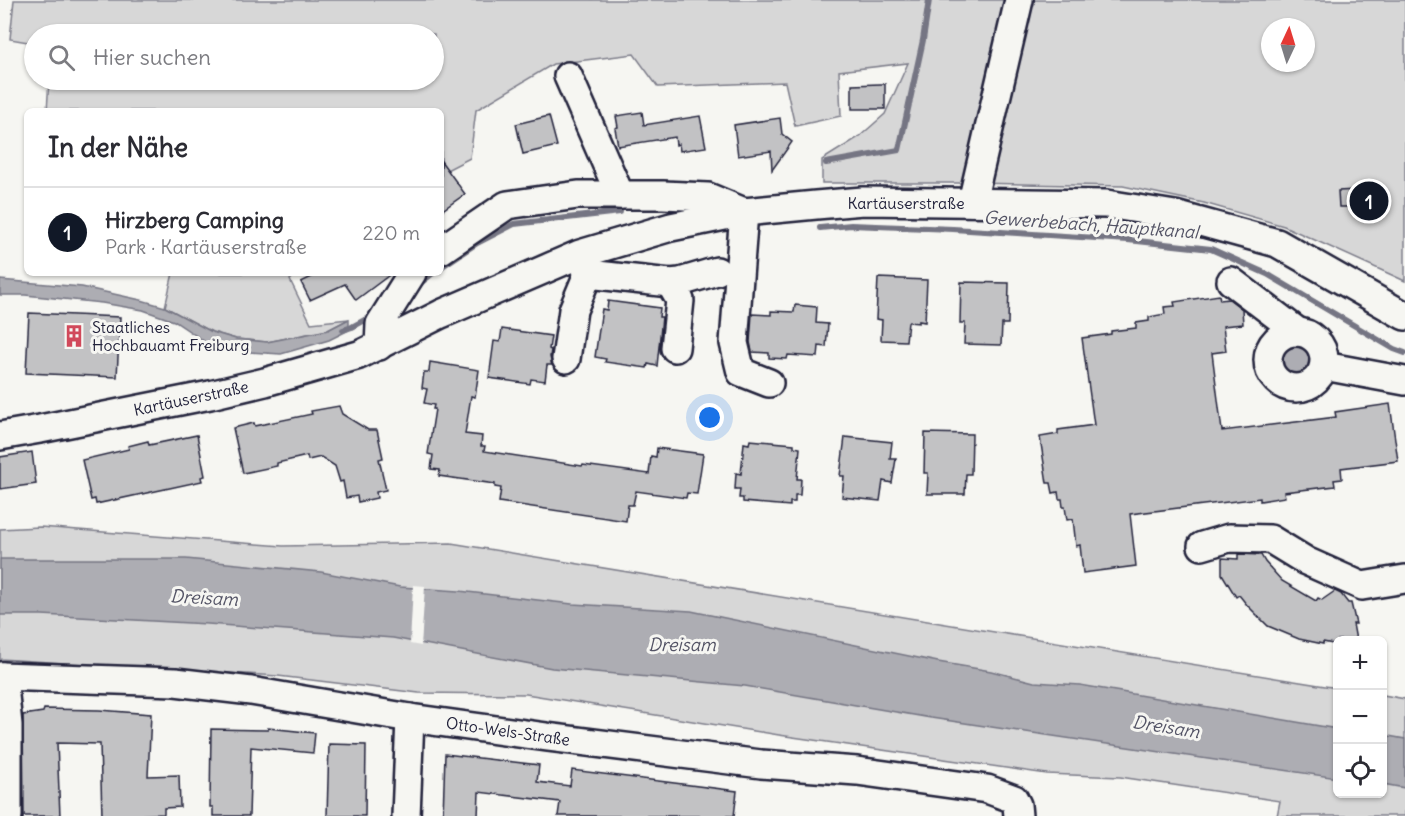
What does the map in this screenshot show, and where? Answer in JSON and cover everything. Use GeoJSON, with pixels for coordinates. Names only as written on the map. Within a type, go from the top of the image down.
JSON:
{"type":"FeatureCollection","features":[{"type":"Feature","properties":{"kind":"street"},"geometry":{"type":"LineString","coordinates":[[972,202],[1019,0]]}},
{"type":"Feature","properties":{"kind":"street"},"geometry":{"type":"LineString","coordinates":[[568,76],[620,195]]}},
{"type":"Feature","properties":{"kind":"street","name":"Kartäuserstraße"},"geometry":{"type":"LineString","coordinates":[[444,248],[507,206],[578,195],[708,197],[744,212]]}},
{"type":"Feature","properties":{"kind":"street","name":"Kartäuserstraße"},"geometry":{"type":"LineString","coordinates":[[0,436],[221,393],[359,355],[380,335],[584,264],[671,227],[744,212],[862,201],[1107,204],[1175,215],[1277,243],[1405,316]]}},
{"type":"Feature","properties":{"kind":"street"},"geometry":{"type":"LineString","coordinates":[[744,212],[734,343],[741,372],[769,383]]}},
{"type":"Feature","properties":{"kind":"street"},"geometry":{"type":"LineString","coordinates":[[566,359],[573,310],[584,264],[670,283],[717,272]]}},
{"type":"Feature","properties":{"kind":"street"},"geometry":{"type":"LineString","coordinates":[[380,335],[410,276]]}},
{"type":"Feature","properties":{"kind":"street"},"geometry":{"type":"LineString","coordinates":[[1231,281],[1298,332]]}},
{"type":"Feature","properties":{"kind":"street"},"geometry":{"type":"LineString","coordinates":[[670,283],[680,300],[675,348]]}},
{"type":"Feature","properties":{"kind":"street"},"geometry":{"type":"LineString","coordinates":[[1288,333],[1307,333],[1322,346],[1325,356],[1324,366],[1319,378],[1312,384],[1303,388],[1287,387],[1272,375],[1268,358],[1270,349],[1279,337],[1288,333]]}},
{"type":"Feature","properties":{"kind":"street"},"geometry":{"type":"LineString","coordinates":[[1324,366],[1405,381]]}},
{"type":"Feature","properties":{"kind":"street"},"geometry":{"type":"LineString","coordinates":[[1202,546],[1229,538],[1270,540],[1306,561],[1362,586],[1405,579]]}},
{"type":"Feature","properties":{"kind":"street"},"geometry":{"type":"LineString","coordinates":[[1,676],[8,725],[8,816]]}},
{"type":"Feature","properties":{"kind":"street","name":"Otto-Wels-Straße"},"geometry":{"type":"LineString","coordinates":[[1,676],[175,682],[251,691],[410,718],[547,737],[761,764],[857,771],[987,789],[1016,807]]}},
{"type":"Feature","properties":{"kind":"street"},"geometry":{"type":"LineString","coordinates":[[406,816],[410,718]]}},
{"type":"Feature","properties":{"kind":"shaded area"},"geometry":{"type":"Polygon","coordinates":[[[14,0],[1405,0],[1405,281],[1284,226],[1204,203],[1123,186],[822,183],[822,160],[859,137],[885,114],[908,63],[839,71],[841,116],[795,126],[785,82],[658,87],[634,54],[553,64],[476,110],[470,158],[444,171],[444,108],[47,108],[48,90],[444,90],[444,24],[24,24],[24,41],[10,39],[14,0]]]}},
{"type":"Feature","properties":{"kind":"shaded area"},"geometry":{"type":"Polygon","coordinates":[[[172,276],[294,276],[290,280],[311,323],[349,319],[328,330],[267,342],[236,339],[212,332],[165,307],[172,276]]]}},
{"type":"Feature","properties":{"kind":"shaded area"},"geometry":{"type":"Polygon","coordinates":[[[40,527],[283,546],[451,543],[1333,687],[1333,798],[1387,798],[1387,696],[1405,699],[1405,816],[1277,816],[1280,801],[1120,777],[1047,774],[779,735],[526,694],[419,693],[278,676],[0,659],[0,529],[40,527]]]}},
{"type":"Feature","properties":{"kind":"water"},"geometry":{"type":"Polygon","coordinates":[[[0,280],[82,287],[141,300],[165,307],[212,332],[236,339],[267,342],[328,330],[349,319],[349,330],[329,340],[281,354],[249,352],[207,343],[174,321],[143,310],[102,303],[25,295],[0,295],[0,280]]]}},
{"type":"Feature","properties":{"kind":"water"},"geometry":{"type":"Polygon","coordinates":[[[1296,343],[1307,348],[1312,359],[1307,370],[1296,375],[1285,370],[1280,359],[1285,348],[1296,343]]]}},
{"type":"Feature","properties":{"kind":"water","name":"Dreisam"},"geometry":{"type":"Polygon","coordinates":[[[0,559],[186,559],[321,572],[400,587],[459,591],[572,604],[691,611],[991,671],[1034,682],[1080,685],[1333,728],[1333,777],[931,718],[745,686],[552,668],[393,638],[208,624],[42,615],[0,615],[0,559]]]}},
{"type":"Feature","properties":{"kind":"water"},"geometry":{"type":"Polygon","coordinates":[[[1387,736],[1405,739],[1405,788],[1387,785],[1387,736]]]}},
{"type":"Feature","properties":{"kind":"pier"},"geometry":{"type":"Polygon","coordinates":[[[413,585],[425,586],[421,646],[410,644],[413,585]]]}},
{"type":"Feature","properties":{"kind":"building"},"geometry":{"type":"Polygon","coordinates":[[[885,84],[885,109],[852,109],[852,85],[885,84]]]}},
{"type":"Feature","properties":{"kind":"building"},"geometry":{"type":"Polygon","coordinates":[[[642,112],[644,125],[700,116],[706,147],[680,151],[675,137],[618,146],[616,116],[642,112]]]}},
{"type":"Feature","properties":{"kind":"building"},"geometry":{"type":"Polygon","coordinates":[[[549,116],[557,146],[523,154],[516,124],[549,116]]]}},
{"type":"Feature","properties":{"kind":"building"},"geometry":{"type":"Polygon","coordinates":[[[780,118],[782,134],[792,142],[772,170],[771,151],[738,156],[734,125],[780,118]]]}},
{"type":"Feature","properties":{"kind":"building"},"geometry":{"type":"Polygon","coordinates":[[[444,165],[465,194],[444,209],[444,165]]]}},
{"type":"Feature","properties":{"kind":"building"},"geometry":{"type":"Polygon","coordinates":[[[1357,190],[1357,207],[1339,207],[1338,191],[1357,190]]]}},
{"type":"Feature","properties":{"kind":"building"},"geometry":{"type":"Polygon","coordinates":[[[314,276],[388,276],[356,300],[345,284],[310,300],[301,282],[314,276]]]}},
{"type":"Feature","properties":{"kind":"building"},"geometry":{"type":"Polygon","coordinates":[[[878,278],[927,280],[925,322],[908,322],[906,341],[881,340],[882,320],[876,319],[878,278]]]}},
{"type":"Feature","properties":{"kind":"building"},"geometry":{"type":"Polygon","coordinates":[[[961,282],[1009,283],[1008,324],[1002,324],[1001,345],[964,344],[965,323],[960,323],[961,282]]]}},
{"type":"Feature","properties":{"kind":"building"},"geometry":{"type":"Polygon","coordinates":[[[1219,295],[1220,300],[1229,299],[1242,309],[1243,324],[1223,326],[1226,351],[1212,353],[1222,431],[1336,417],[1335,412],[1390,404],[1398,461],[1341,468],[1342,479],[1334,480],[1335,486],[1284,492],[1285,497],[1130,514],[1136,566],[1083,573],[1080,545],[1076,546],[1073,519],[1067,520],[1062,499],[1059,499],[1058,492],[1053,493],[1051,483],[1047,483],[1040,437],[1058,434],[1058,430],[1094,425],[1082,338],[1136,328],[1136,323],[1149,321],[1149,317],[1165,314],[1164,307],[1175,306],[1174,302],[1219,295]]]}},
{"type":"Feature","properties":{"kind":"building"},"geometry":{"type":"Polygon","coordinates":[[[608,301],[660,308],[659,317],[662,317],[657,366],[648,364],[647,368],[605,362],[606,359],[595,357],[602,309],[607,310],[608,301]]]}},
{"type":"Feature","properties":{"kind":"building"},"geometry":{"type":"Polygon","coordinates":[[[795,305],[817,307],[816,323],[828,324],[826,347],[819,346],[818,357],[788,355],[787,359],[769,358],[769,353],[752,352],[750,342],[752,314],[771,315],[771,311],[794,312],[795,305]]]}},
{"type":"Feature","properties":{"kind":"building","name":"Staatliches Hochbauamt Freiburg"},"geometry":{"type":"Polygon","coordinates":[[[29,313],[120,317],[117,377],[26,373],[29,313]]]}},
{"type":"Feature","properties":{"kind":"building"},"geometry":{"type":"Polygon","coordinates":[[[502,329],[551,336],[549,349],[552,365],[547,365],[545,381],[531,379],[530,384],[489,378],[494,341],[500,342],[502,329]]]}},
{"type":"Feature","properties":{"kind":"building"},"geometry":{"type":"Polygon","coordinates":[[[430,362],[479,370],[475,397],[471,396],[465,434],[482,436],[481,446],[485,446],[484,451],[649,474],[651,456],[656,457],[657,448],[703,454],[697,494],[687,493],[686,498],[636,491],[633,505],[628,505],[626,521],[499,502],[501,488],[495,487],[495,484],[439,476],[440,470],[431,469],[433,455],[428,454],[435,409],[433,409],[434,405],[424,403],[427,389],[422,388],[424,372],[429,372],[430,362]]]}},
{"type":"Feature","properties":{"kind":"building"},"geometry":{"type":"Polygon","coordinates":[[[339,406],[342,414],[368,430],[377,430],[383,458],[379,459],[386,490],[376,492],[377,498],[358,502],[357,496],[346,498],[343,481],[340,482],[335,466],[321,457],[308,460],[307,456],[277,463],[277,466],[243,473],[233,428],[254,423],[255,426],[339,406]]]}},
{"type":"Feature","properties":{"kind":"building"},"geometry":{"type":"Polygon","coordinates":[[[925,433],[972,434],[971,474],[966,474],[965,494],[927,494],[928,473],[924,473],[925,433]]]}},
{"type":"Feature","properties":{"kind":"building"},"geometry":{"type":"Polygon","coordinates":[[[197,435],[205,476],[201,477],[202,481],[96,504],[95,499],[91,500],[82,460],[129,449],[128,446],[148,441],[149,445],[197,435]]]}},
{"type":"Feature","properties":{"kind":"building"},"geometry":{"type":"Polygon","coordinates":[[[845,437],[892,442],[890,459],[896,459],[892,483],[883,481],[880,501],[842,497],[844,476],[840,476],[845,437]]]}},
{"type":"Feature","properties":{"kind":"building"},"geometry":{"type":"Polygon","coordinates":[[[750,440],[794,444],[794,447],[800,448],[797,479],[801,479],[800,495],[795,495],[795,502],[790,502],[790,506],[743,502],[743,498],[739,498],[740,489],[735,489],[736,473],[741,474],[744,443],[749,444],[750,440]]]}},
{"type":"Feature","properties":{"kind":"building"},"geometry":{"type":"Polygon","coordinates":[[[32,452],[36,484],[0,489],[0,457],[32,452]]]}},
{"type":"Feature","properties":{"kind":"building"},"geometry":{"type":"Polygon","coordinates":[[[1238,554],[1261,555],[1282,581],[1316,601],[1318,598],[1322,600],[1335,591],[1341,594],[1348,603],[1351,603],[1356,624],[1353,624],[1355,636],[1333,636],[1333,644],[1323,642],[1323,644],[1299,639],[1268,626],[1239,595],[1236,597],[1222,574],[1222,558],[1238,559],[1238,554]]]}},
{"type":"Feature","properties":{"kind":"building"},"geometry":{"type":"Polygon","coordinates":[[[44,709],[151,714],[148,776],[179,775],[180,807],[164,808],[164,814],[102,816],[100,744],[57,743],[60,816],[24,816],[23,715],[43,712],[44,709]]]}},
{"type":"Feature","properties":{"kind":"building"},"geometry":{"type":"Polygon","coordinates":[[[268,728],[315,733],[313,753],[251,747],[249,816],[213,816],[213,807],[210,807],[211,729],[268,730],[268,728]]]}},
{"type":"Feature","properties":{"kind":"building"},"geometry":{"type":"Polygon","coordinates":[[[329,744],[366,745],[365,816],[327,816],[329,744]]]}},
{"type":"Feature","properties":{"kind":"building"},"geometry":{"type":"Polygon","coordinates":[[[445,754],[539,765],[537,782],[570,786],[572,770],[737,791],[734,816],[558,816],[560,802],[479,792],[478,816],[443,816],[445,754]]]}},
{"type":"Feature","properties":{"kind":"waterway"},"geometry":{"type":"LineString","coordinates":[[826,163],[899,150],[923,40],[929,0]]}},
{"type":"Feature","properties":{"kind":"waterway","name":"Gewerbebach, Hauptkanal"},"geometry":{"type":"LineString","coordinates":[[444,265],[477,243],[514,224],[620,212]]}},
{"type":"Feature","properties":{"kind":"waterway","name":"Gewerbebach, Hauptkanal"},"geometry":{"type":"LineString","coordinates":[[820,228],[851,225],[953,229],[1128,240],[1211,249],[1267,274],[1394,349],[1405,353]]}},
{"type":"Feature","properties":{"kind":"waterway","name":"Gewerbebach, Hauptkanal"},"geometry":{"type":"LineString","coordinates":[[417,286],[429,276]]}},
{"type":"Feature","properties":{"kind":"waterway","name":"Gewerbebach, Hauptkanal"},"geometry":{"type":"LineString","coordinates":[[343,330],[374,315]]}},
{"type":"Feature","properties":{"kind":"place","name":"Hirzberg Camping"},"geometry":{"type":"Point","coordinates":[1369,201]}},
{"type":"Feature","properties":{"kind":"place","name":"Staatliches Hochbauamt Freiburg"},"geometry":{"type":"Point","coordinates":[74,336]}}]}
